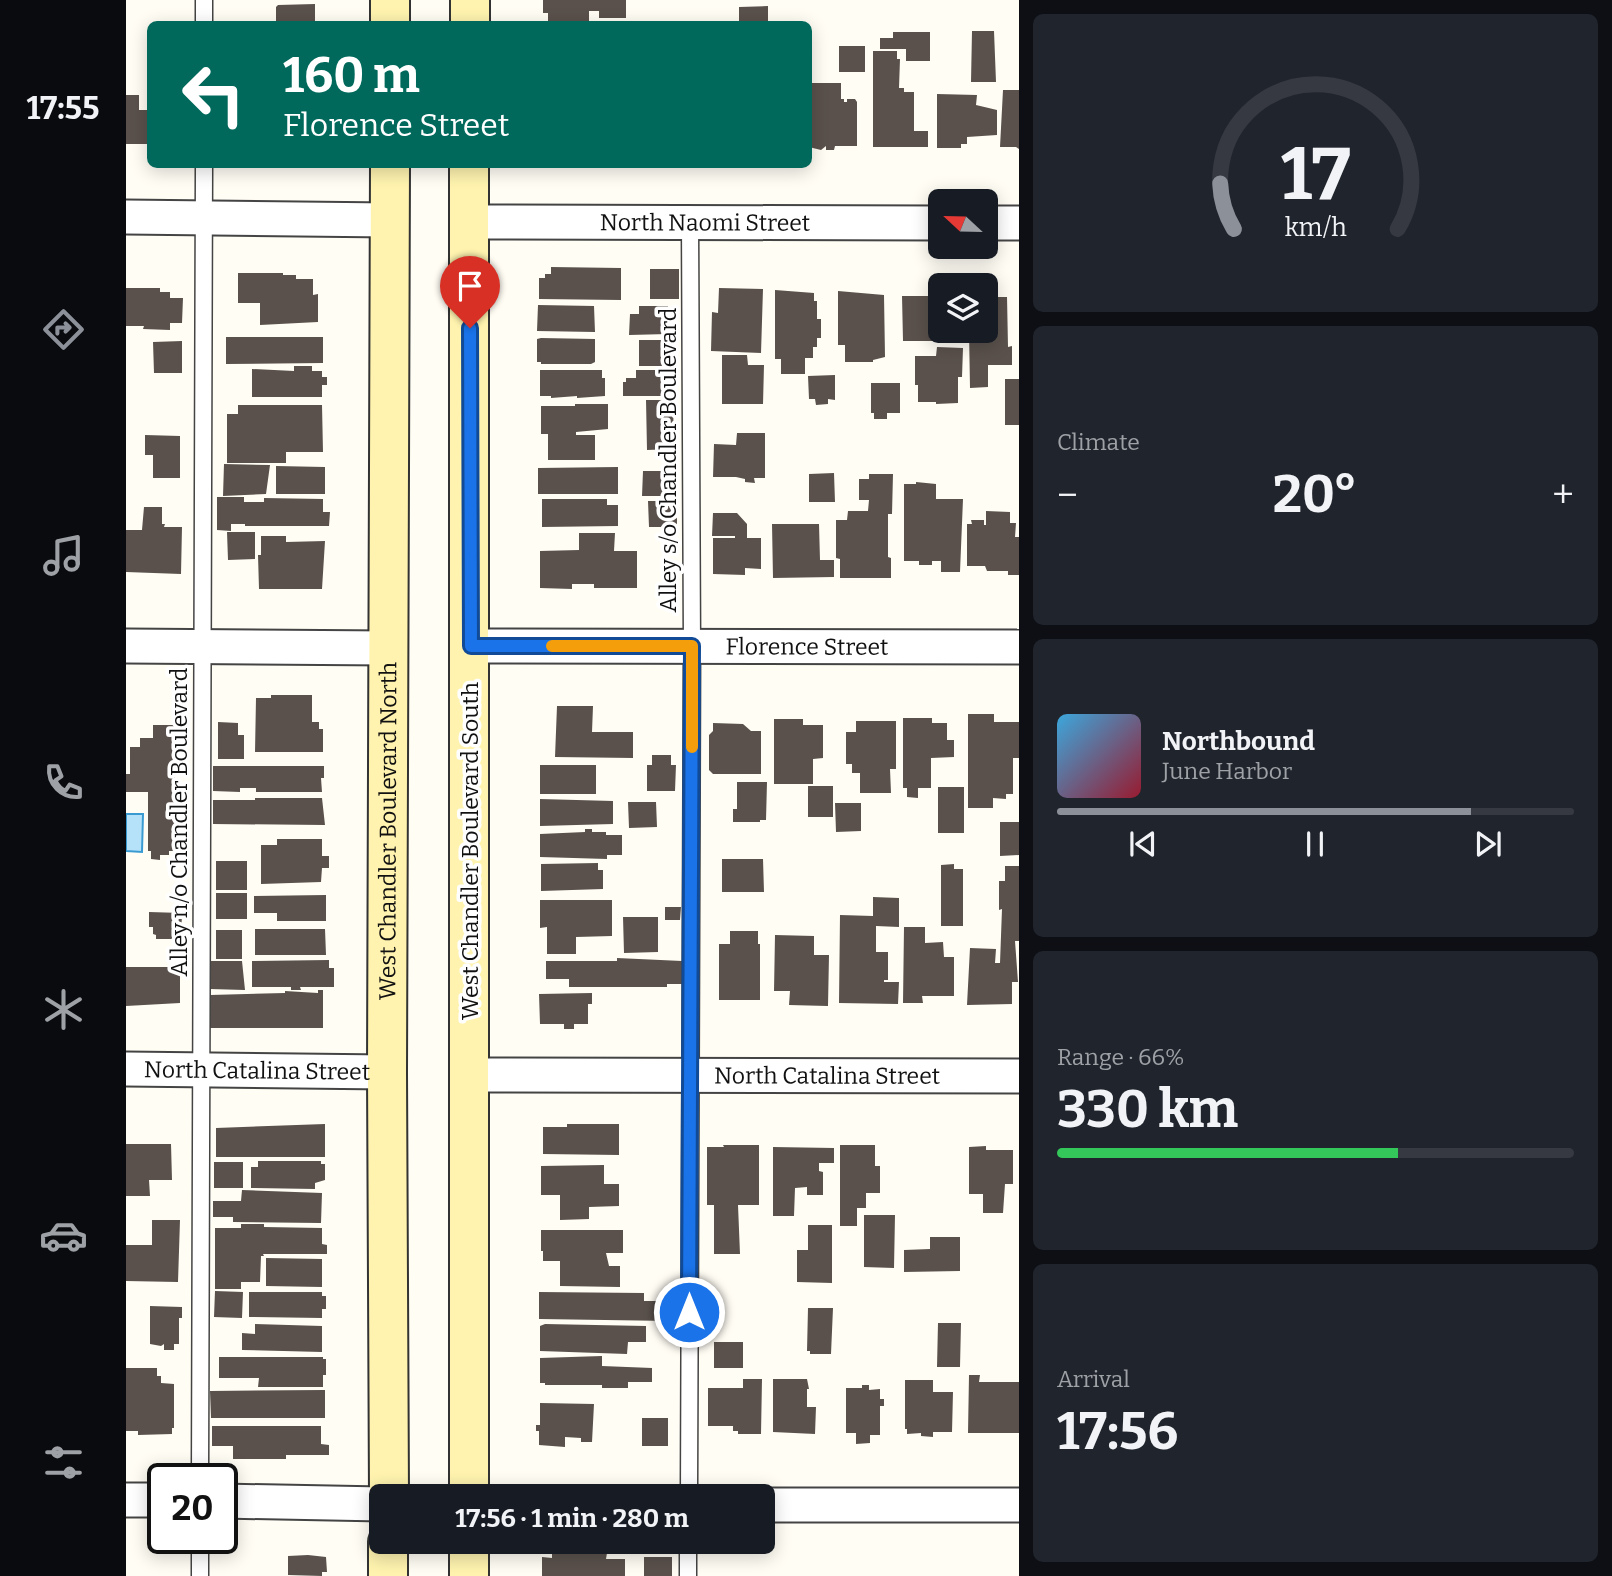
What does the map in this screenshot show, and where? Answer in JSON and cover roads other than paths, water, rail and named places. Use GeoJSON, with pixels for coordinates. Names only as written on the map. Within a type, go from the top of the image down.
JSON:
{"type":"FeatureCollection","features":[{"type":"Feature","properties":{"kind":"main road"},"geometry":{"type":"LineString","coordinates":[[390,0],[390,21]]}},
{"type":"Feature","properties":{"kind":"main road"},"geometry":{"type":"LineString","coordinates":[[470,0],[470,21]]}},
{"type":"Feature","properties":{"kind":"main road","name":"West Chandler Boulevard North"},"geometry":{"type":"LineString","coordinates":[[389,1484],[387,1072],[390,168]]}},
{"type":"Feature","properties":{"kind":"main road","name":"West Chandler Boulevard South"},"geometry":{"type":"LineString","coordinates":[[469,1484],[470,168]]}},
{"type":"Feature","properties":{"kind":"main road"},"geometry":{"type":"LineString","coordinates":[[388,1554],[388,1576]]}},
{"type":"Feature","properties":{"kind":"main road"},"geometry":{"type":"LineString","coordinates":[[469,1554],[469,1576]]}},
{"type":"Feature","properties":{"kind":"street"},"geometry":{"type":"LineString","coordinates":[[126,217],[390,220]]}},
{"type":"Feature","properties":{"kind":"street","name":"North Naomi Street"},"geometry":{"type":"LineString","coordinates":[[469,222],[928,223]]}},
{"type":"Feature","properties":{"kind":"street"},"geometry":{"type":"LineString","coordinates":[[998,223],[1019,223]]}},
{"type":"Feature","properties":{"kind":"street"},"geometry":{"type":"LineString","coordinates":[[126,646],[389,648]]}},
{"type":"Feature","properties":{"kind":"street","name":"Florence Street"},"geometry":{"type":"LineString","coordinates":[[471,646],[1019,647]]}},
{"type":"Feature","properties":{"kind":"street","name":"North Catalina Street"},"geometry":{"type":"LineString","coordinates":[[126,1069],[387,1072]]}},
{"type":"Feature","properties":{"kind":"street","name":"North Catalina Street"},"geometry":{"type":"LineString","coordinates":[[468,1075],[1019,1076]]}},
{"type":"Feature","properties":{"kind":"street"},"geometry":{"type":"LineString","coordinates":[[126,1500],[147,1500]]}},
{"type":"Feature","properties":{"kind":"street"},"geometry":{"type":"LineString","coordinates":[[238,1501],[369,1504]]}},
{"type":"Feature","properties":{"kind":"street"},"geometry":{"type":"LineString","coordinates":[[775,1505],[1019,1505]]}},
{"type":"Feature","properties":{"kind":"lane"},"geometry":{"type":"LineString","coordinates":[[204,0],[204,21]]}},
{"type":"Feature","properties":{"kind":"lane","name":"Alley n/o Chandler Boulevard"},"geometry":{"type":"LineString","coordinates":[[201,1463],[204,168]]}},
{"type":"Feature","properties":{"kind":"lane","name":"Alley s/o Chandler Boulevard"},"geometry":{"type":"LineString","coordinates":[[689,1484],[692,646],[690,222]]}},
{"type":"Feature","properties":{"kind":"lane"},"geometry":{"type":"LineString","coordinates":[[200,1554],[200,1576]]}},
{"type":"Feature","properties":{"kind":"lane"},"geometry":{"type":"LineString","coordinates":[[688,1554],[688,1576]]}},
{"type":"Feature","properties":{"kind":"water"},"geometry":{"type":"Polygon","coordinates":[[[126,814],[143,814],[142,852],[126,851],[126,814]]]}}]}
